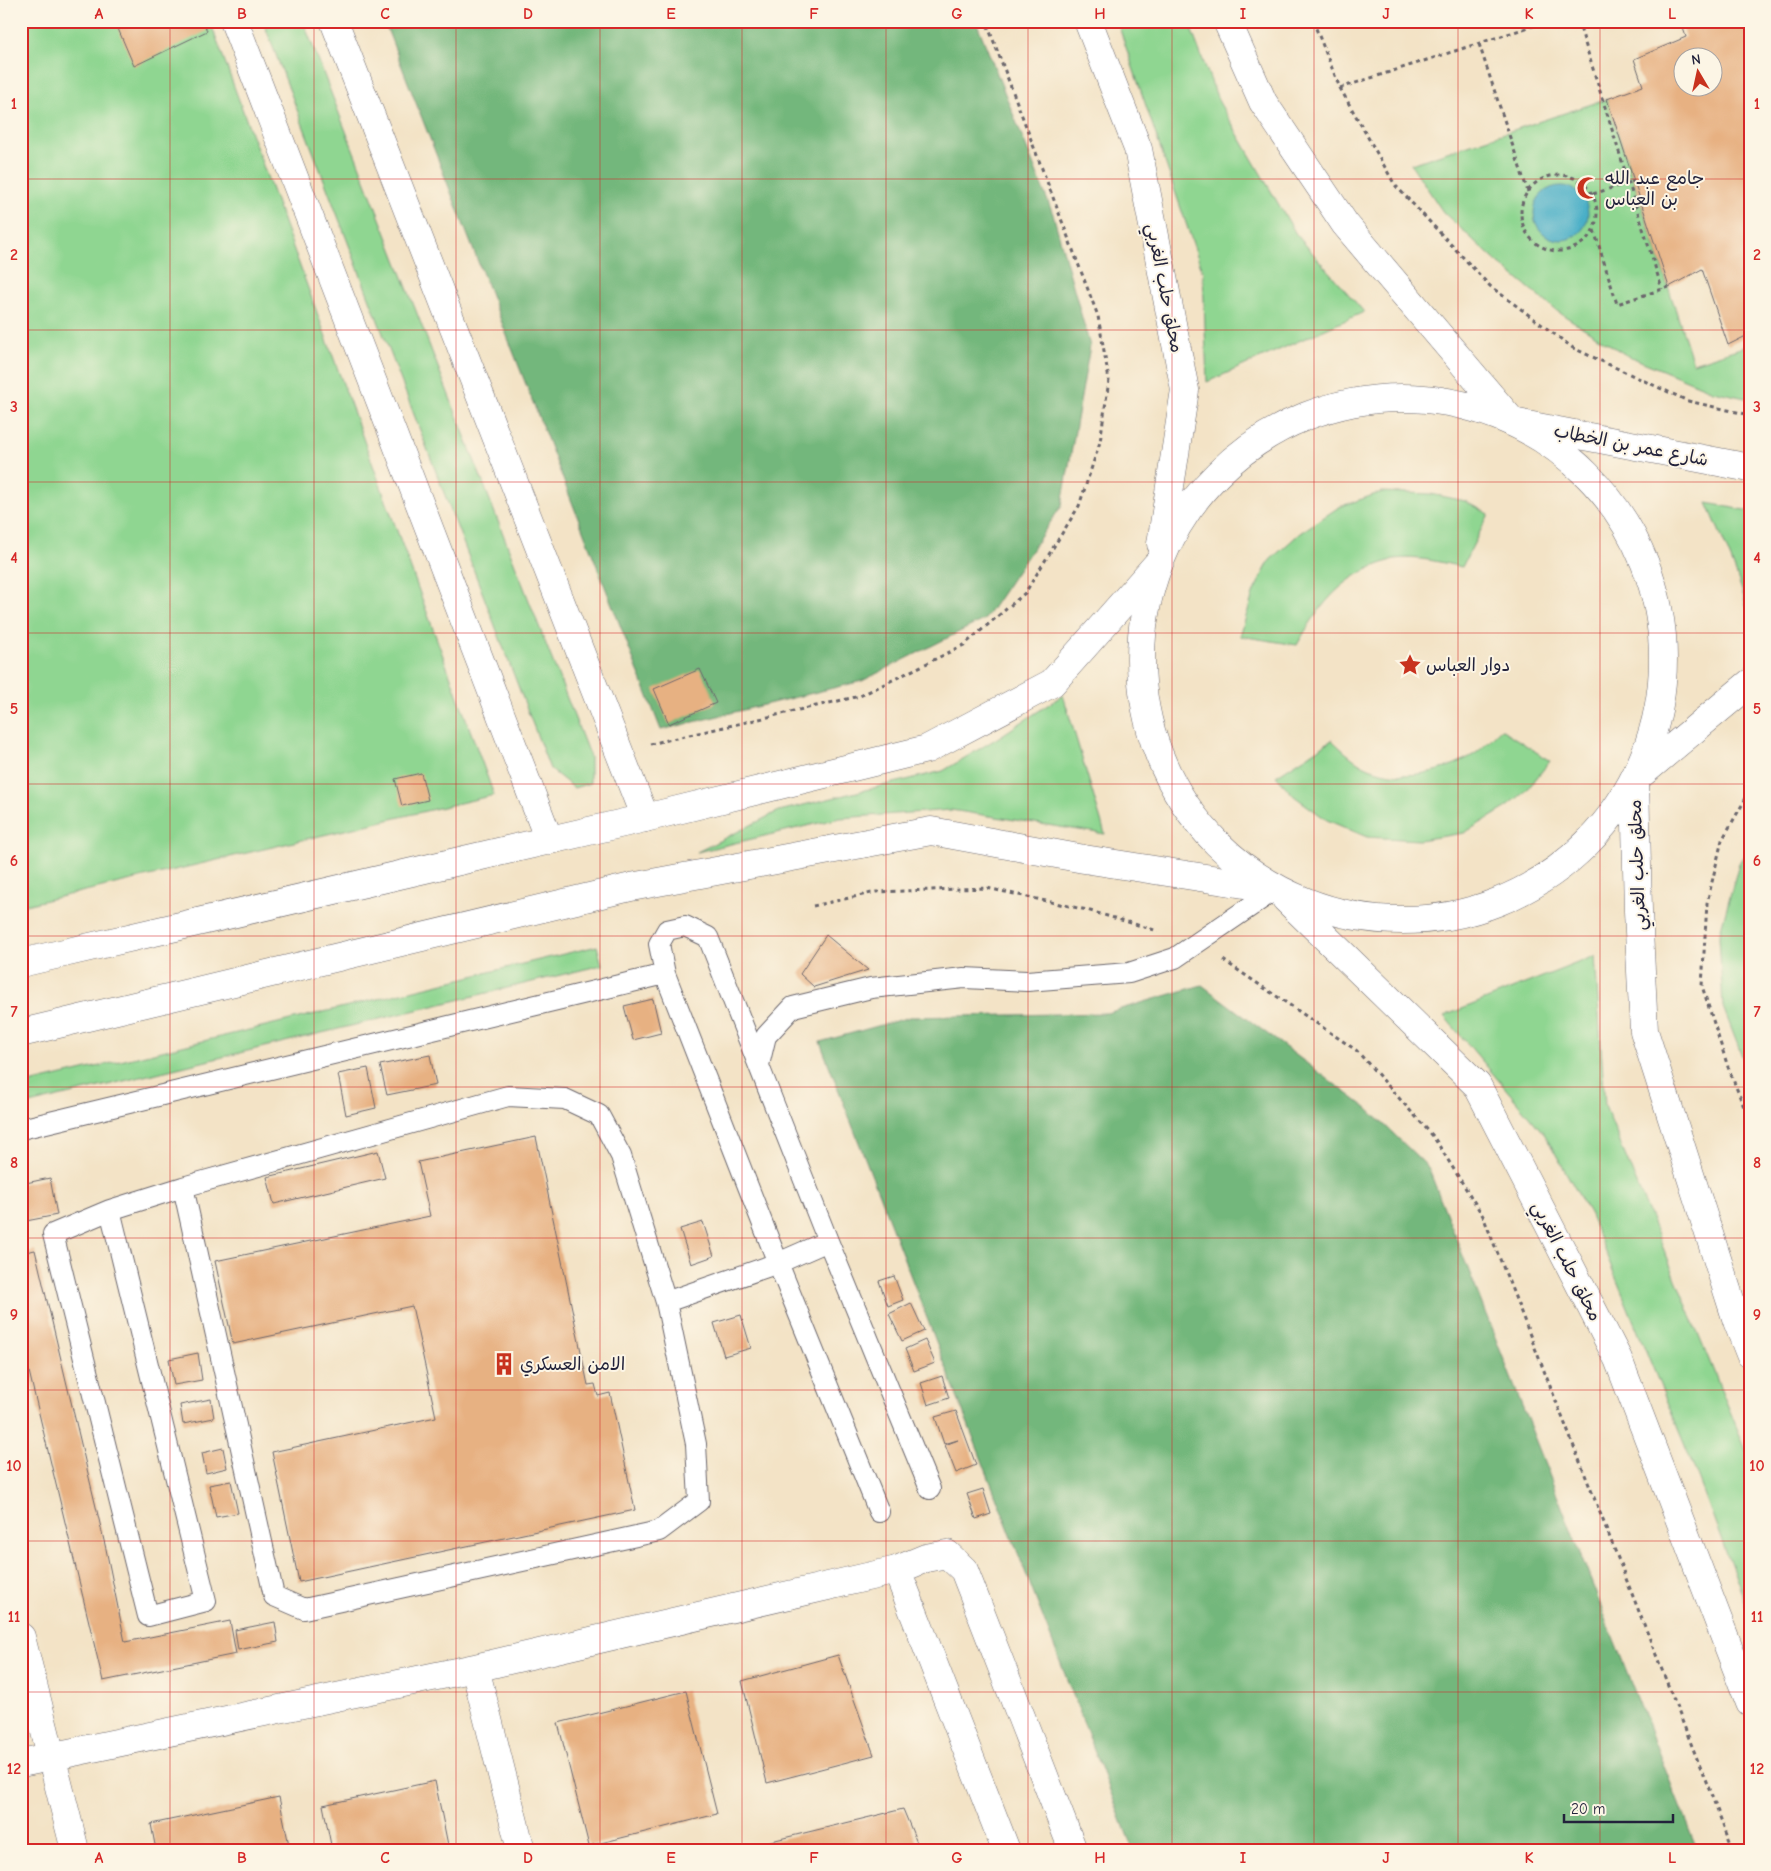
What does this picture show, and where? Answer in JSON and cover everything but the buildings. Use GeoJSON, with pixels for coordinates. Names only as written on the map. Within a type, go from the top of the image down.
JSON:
{"type":"FeatureCollection","features":[{"type":"Feature","properties":{"kind":"main road"},"geometry":{"type":"LineString","coordinates":[[234,21],[549,840]]}},
{"type":"Feature","properties":{"kind":"main road"},"geometry":{"type":"LineString","coordinates":[[334,21],[645,818]]}},
{"type":"Feature","properties":{"kind":"main road","name":"محلق حلب الغربي"},"geometry":{"type":"LineString","coordinates":[[1088,21],[1138,149],[1185,390],[1159,562]]}},
{"type":"Feature","properties":{"kind":"main road"},"geometry":{"type":"LineString","coordinates":[[1227,21],[1263,102],[1345,224],[1512,422]]}},
{"type":"Feature","properties":{"kind":"main road"},"geometry":{"type":"LineString","coordinates":[[1421,399],[1468,406],[1512,422],[1558,448],[1597,484],[1628,526],[1650,574],[1662,625],[1664,678],[1654,729],[1635,779],[1607,822],[1570,859],[1527,889],[1479,909],[1428,919],[1376,919],[1324,909],[1276,889],[1237,863],[1203,830],[1175,791],[1155,748],[1143,702],[1140,654],[1145,607],[1159,562],[1180,520],[1208,483],[1244,451],[1284,426],[1327,409],[1374,400],[1421,399]]}},
{"type":"Feature","properties":{"kind":"main road","name":"شارع عمر بن الخطاب"},"geometry":{"type":"LineString","coordinates":[[1512,422],[1750,468]]}},
{"type":"Feature","properties":{"kind":"main road"},"geometry":{"type":"LineString","coordinates":[[21,963],[645,818],[927,749],[1052,683],[1159,562]]}},
{"type":"Feature","properties":{"kind":"main road"},"geometry":{"type":"LineString","coordinates":[[1635,779],[1750,683]]}},
{"type":"Feature","properties":{"kind":"main road","name":"محلق حلب الغربي"},"geometry":{"type":"LineString","coordinates":[[1635,779],[1638,911],[1644,1031],[1737,1321],[1750,1354]]}},
{"type":"Feature","properties":{"kind":"main road"},"geometry":{"type":"LineString","coordinates":[[21,1033],[631,887],[931,831],[1084,860],[1276,889]]}},
{"type":"Feature","properties":{"kind":"main road","name":"محلق حلب الغربي"},"geometry":{"type":"LineString","coordinates":[[1276,889],[1477,1086],[1618,1359],[1750,1703]]}},
{"type":"Feature","properties":{"kind":"main road"},"geometry":{"type":"LineString","coordinates":[[21,1763],[475,1668],[897,1570],[926,1558],[947,1554],[964,1570],[1073,1850]]}},
{"type":"Feature","properties":{"kind":"main road"},"geometry":{"type":"LineString","coordinates":[[897,1570],[1006,1850]]}},
{"type":"Feature","properties":{"kind":"main road"},"geometry":{"type":"LineString","coordinates":[[21,1637],[75,1850]]}},
{"type":"Feature","properties":{"kind":"main road"},"geometry":{"type":"LineString","coordinates":[[475,1668],[521,1850]]}},
{"type":"Feature","properties":{"kind":"lane"},"geometry":{"type":"LineString","coordinates":[[759,1065],[766,1036],[794,1008],[871,988],[964,978],[1028,981],[1129,973],[1175,958],[1276,889]]}},
{"type":"Feature","properties":{"kind":"lane"},"geometry":{"type":"LineString","coordinates":[[879,1512],[778,1264],[665,974],[659,944],[667,930],[684,926],[708,937],[828,1241],[930,1489]]}},
{"type":"Feature","properties":{"kind":"lane"},"geometry":{"type":"LineString","coordinates":[[21,1129],[665,974]]}},
{"type":"Feature","properties":{"kind":"lane"},"geometry":{"type":"LineString","coordinates":[[110,1210],[206,1601],[148,1616],[52,1234],[110,1210],[183,1187],[508,1096],[565,1098],[599,1115],[621,1156],[666,1302],[696,1444],[699,1501],[659,1531],[304,1609],[274,1596],[183,1187]]}},
{"type":"Feature","properties":{"kind":"lane"},"geometry":{"type":"LineString","coordinates":[[666,1302],[778,1264],[828,1241]]}},
{"type":"Feature","properties":{"kind":"path"},"geometry":{"type":"LineString","coordinates":[[619,751],[860,696],[964,645],[1025,593],[1079,506],[1100,442],[1108,380],[1098,316],[986,21]]}},
{"type":"Feature","properties":{"kind":"path"},"geometry":{"type":"LineString","coordinates":[[1313,21],[1340,88],[1395,185],[1490,286],[1573,348],[1688,401],[1750,415]]}},
{"type":"Feature","properties":{"kind":"path"},"geometry":{"type":"LineString","coordinates":[[1340,88],[1548,21]]}},
{"type":"Feature","properties":{"kind":"path"},"geometry":{"type":"LineString","coordinates":[[1578,21],[1662,289]]}},
{"type":"Feature","properties":{"kind":"path"},"geometry":{"type":"LineString","coordinates":[[1478,44],[1528,192]]}},
{"type":"Feature","properties":{"kind":"path"},"geometry":{"type":"LineString","coordinates":[[1564,175],[1586,185],[1593,194],[1597,206],[1594,229],[1587,239],[1577,246],[1565,250],[1552,250],[1540,246],[1530,237],[1524,225],[1521,212],[1528,192],[1540,180],[1564,175]]}},
{"type":"Feature","properties":{"kind":"path"},"geometry":{"type":"LineString","coordinates":[[1593,194],[1634,181]]}},
{"type":"Feature","properties":{"kind":"path"},"geometry":{"type":"LineString","coordinates":[[1594,229],[1617,304],[1669,287]]}},
{"type":"Feature","properties":{"kind":"path"},"geometry":{"type":"LineString","coordinates":[[1750,792],[1722,840],[1707,903],[1702,986],[1728,1067],[1750,1122]]}},
{"type":"Feature","properties":{"kind":"path"},"geometry":{"type":"LineString","coordinates":[[813,906],[876,892],[987,888],[1087,910],[1197,943],[1356,1050],[1433,1136],[1483,1216],[1733,1850]]}},
{"type":"Feature","properties":{"kind":"green space"},"geometry":{"type":"Polygon","coordinates":[[[21,21],[210,21],[494,795],[21,906],[21,21]]]}},
{"type":"Feature","properties":{"kind":"green space"},"geometry":{"type":"Polygon","coordinates":[[[263,21],[303,21],[590,757],[590,783],[574,788],[550,769],[263,21]]]}},
{"type":"Feature","properties":{"kind":"green space"},"geometry":{"type":"Polygon","coordinates":[[[384,21],[976,21],[1053,214],[1090,346],[1062,505],[985,619],[862,681],[661,730],[384,21]]]}},
{"type":"Feature","properties":{"kind":"green space"},"geometry":{"type":"Polygon","coordinates":[[[1117,21],[1188,21],[1219,102],[1296,234],[1364,312],[1207,382],[1203,273],[1117,21]]]}},
{"type":"Feature","properties":{"kind":"green space"},"geometry":{"type":"Polygon","coordinates":[[[1607,99],[1693,363],[1750,345],[1750,399],[1713,391],[1626,355],[1557,311],[1497,262],[1443,212],[1411,164],[1607,99]]]}},
{"type":"Feature","properties":{"kind":"green space"},"geometry":{"type":"Polygon","coordinates":[[[1382,492],[1431,494],[1465,501],[1489,514],[1462,567],[1420,559],[1392,559],[1366,570],[1341,586],[1313,619],[1297,645],[1240,636],[1254,591],[1270,560],[1300,533],[1339,507],[1382,492]]]}},
{"type":"Feature","properties":{"kind":"green space"},"geometry":{"type":"Polygon","coordinates":[[[1707,503],[1750,511],[1750,621],[1737,575],[1707,503]]]}},
{"type":"Feature","properties":{"kind":"green space"},"geometry":{"type":"Polygon","coordinates":[[[1063,695],[1105,834],[951,810],[840,818],[697,852],[779,811],[943,771],[1063,695]]]}},
{"type":"Feature","properties":{"kind":"green space"},"geometry":{"type":"Polygon","coordinates":[[[1501,729],[1550,761],[1527,790],[1504,809],[1464,833],[1419,840],[1367,837],[1327,820],[1294,796],[1276,776],[1332,740],[1344,752],[1369,768],[1395,774],[1422,774],[1448,767],[1473,755],[1501,729]]]}},
{"type":"Feature","properties":{"kind":"green space"},"geometry":{"type":"Polygon","coordinates":[[[1750,846],[1750,1077],[1723,1007],[1719,936],[1739,863],[1750,846]]]}},
{"type":"Feature","properties":{"kind":"green space"},"geometry":{"type":"Polygon","coordinates":[[[597,946],[602,965],[21,1106],[21,1085],[597,946]]]}},
{"type":"Feature","properties":{"kind":"green space"},"geometry":{"type":"Polygon","coordinates":[[[1595,956],[1605,1106],[1750,1460],[1750,1614],[1697,1475],[1590,1215],[1545,1135],[1444,1016],[1595,956]]]}},
{"type":"Feature","properties":{"kind":"green space"},"geometry":{"type":"Polygon","coordinates":[[[1202,985],[1368,1109],[1428,1167],[1697,1850],[1133,1850],[820,1042],[910,1017],[1107,1013],[1202,985]]]}},
{"type":"Feature","properties":{"kind":"water"},"geometry":{"type":"Polygon","coordinates":[[[1561,186],[1571,188],[1580,194],[1586,203],[1588,213],[1586,223],[1580,232],[1571,238],[1561,240],[1551,238],[1542,232],[1536,223],[1534,213],[1536,203],[1542,194],[1551,188],[1561,186]]]}},
{"type":"Feature","properties":{"kind":"place","name":"جامع عبد الله بن العباس"},"geometry":{"type":"Point","coordinates":[1588,188]}},
{"type":"Feature","properties":{"kind":"place","name":"دوار العباس"},"geometry":{"type":"Point","coordinates":[1410,665]}},
{"type":"Feature","properties":{"kind":"place","name":"الامن العسكري"},"geometry":{"type":"Point","coordinates":[504,1364]}}]}
